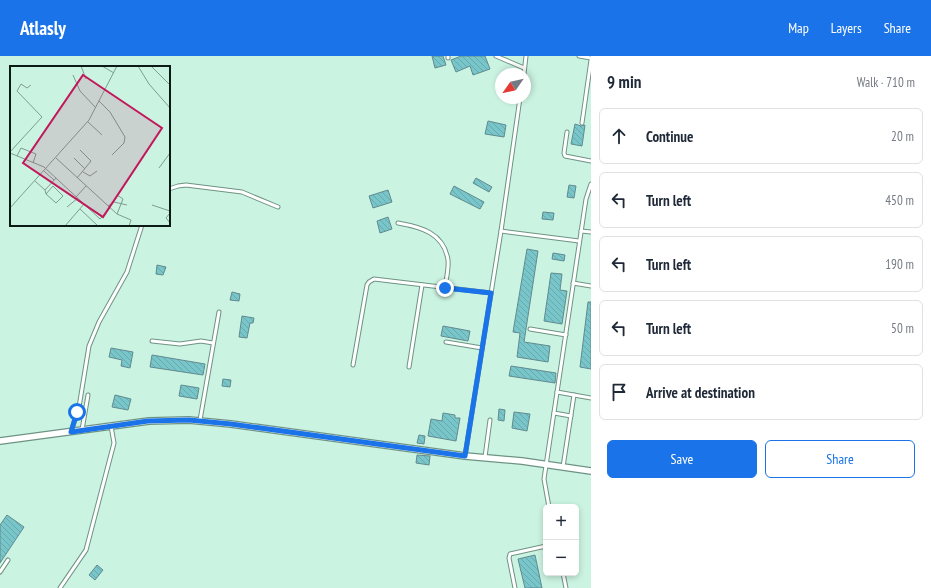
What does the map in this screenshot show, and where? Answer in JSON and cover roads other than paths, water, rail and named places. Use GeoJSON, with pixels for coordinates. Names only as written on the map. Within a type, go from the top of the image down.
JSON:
{"type":"FeatureCollection","features":[{"type":"Feature","properties":{"kind":"street"},"geometry":{"type":"LineString","coordinates":[[0,441],[148,421],[200,420],[465,456],[522,461],[591,471]]}},
{"type":"Feature","properties":{"kind":"lane"},"geometry":{"type":"LineString","coordinates":[[496,56],[524,68],[526,56]]}},
{"type":"Feature","properties":{"kind":"lane"},"geometry":{"type":"LineString","coordinates":[[579,56],[591,59],[582,123]]}},
{"type":"Feature","properties":{"kind":"lane"},"geometry":{"type":"LineString","coordinates":[[465,456],[501,231],[519,104]]}},
{"type":"Feature","properties":{"kind":"lane"},"geometry":{"type":"LineString","coordinates":[[566,132],[565,156],[591,160]]}},
{"type":"Feature","properties":{"kind":"lane"},"geometry":{"type":"LineString","coordinates":[[548,504],[545,486],[546,465],[579,241],[586,199],[591,184]]}},
{"type":"Feature","properties":{"kind":"lane"},"geometry":{"type":"LineString","coordinates":[[170,189],[186,185],[242,192],[278,207]]}},
{"type":"Feature","properties":{"kind":"lane"},"geometry":{"type":"LineString","coordinates":[[398,223],[424,229],[434,235],[439,241],[447,254],[448,261],[445,288]]}},
{"type":"Feature","properties":{"kind":"lane"},"geometry":{"type":"LineString","coordinates":[[71,432],[79,407],[89,346],[99,322],[126,272],[142,226]]}},
{"type":"Feature","properties":{"kind":"lane"},"geometry":{"type":"LineString","coordinates":[[501,231],[579,241]]}},
{"type":"Feature","properties":{"kind":"lane"},"geometry":{"type":"LineString","coordinates":[[581,231],[591,232]]}},
{"type":"Feature","properties":{"kind":"lane"},"geometry":{"type":"LineString","coordinates":[[353,365],[369,282],[374,279],[491,293]]}},
{"type":"Feature","properties":{"kind":"lane"},"geometry":{"type":"LineString","coordinates":[[573,283],[591,286]]}},
{"type":"Feature","properties":{"kind":"lane"},"geometry":{"type":"LineString","coordinates":[[409,367],[422,285]]}},
{"type":"Feature","properties":{"kind":"lane"},"geometry":{"type":"LineString","coordinates":[[200,420],[219,312]]}},
{"type":"Feature","properties":{"kind":"lane"},"geometry":{"type":"LineString","coordinates":[[530,329],[566,335]]}},
{"type":"Feature","properties":{"kind":"lane"},"geometry":{"type":"LineString","coordinates":[[152,341],[180,344],[201,341],[213,343]]}},
{"type":"Feature","properties":{"kind":"lane"},"geometry":{"type":"LineString","coordinates":[[446,342],[482,348]]}},
{"type":"Feature","properties":{"kind":"lane"},"geometry":{"type":"LineString","coordinates":[[557,392],[591,398]]}},
{"type":"Feature","properties":{"kind":"lane"},"geometry":{"type":"LineString","coordinates":[[82,430],[88,395]]}},
{"type":"Feature","properties":{"kind":"lane"},"geometry":{"type":"LineString","coordinates":[[563,468],[574,395]]}},
{"type":"Feature","properties":{"kind":"lane"},"geometry":{"type":"LineString","coordinates":[[554,413],[571,416]]}},
{"type":"Feature","properties":{"kind":"lane"},"geometry":{"type":"LineString","coordinates":[[485,457],[490,420]]}},
{"type":"Feature","properties":{"kind":"lane"},"geometry":{"type":"LineString","coordinates":[[60,588],[86,550],[114,443],[111,426]]}},
{"type":"Feature","properties":{"kind":"lane"},"geometry":{"type":"LineString","coordinates":[[515,588],[509,558],[510,554],[543,547]]}},
{"type":"Feature","properties":{"kind":"lane"},"geometry":{"type":"LineString","coordinates":[[0,572],[8,560]]}},
{"type":"Feature","properties":{"kind":"lane"},"geometry":{"type":"LineString","coordinates":[[564,576],[566,588]]}}]}
